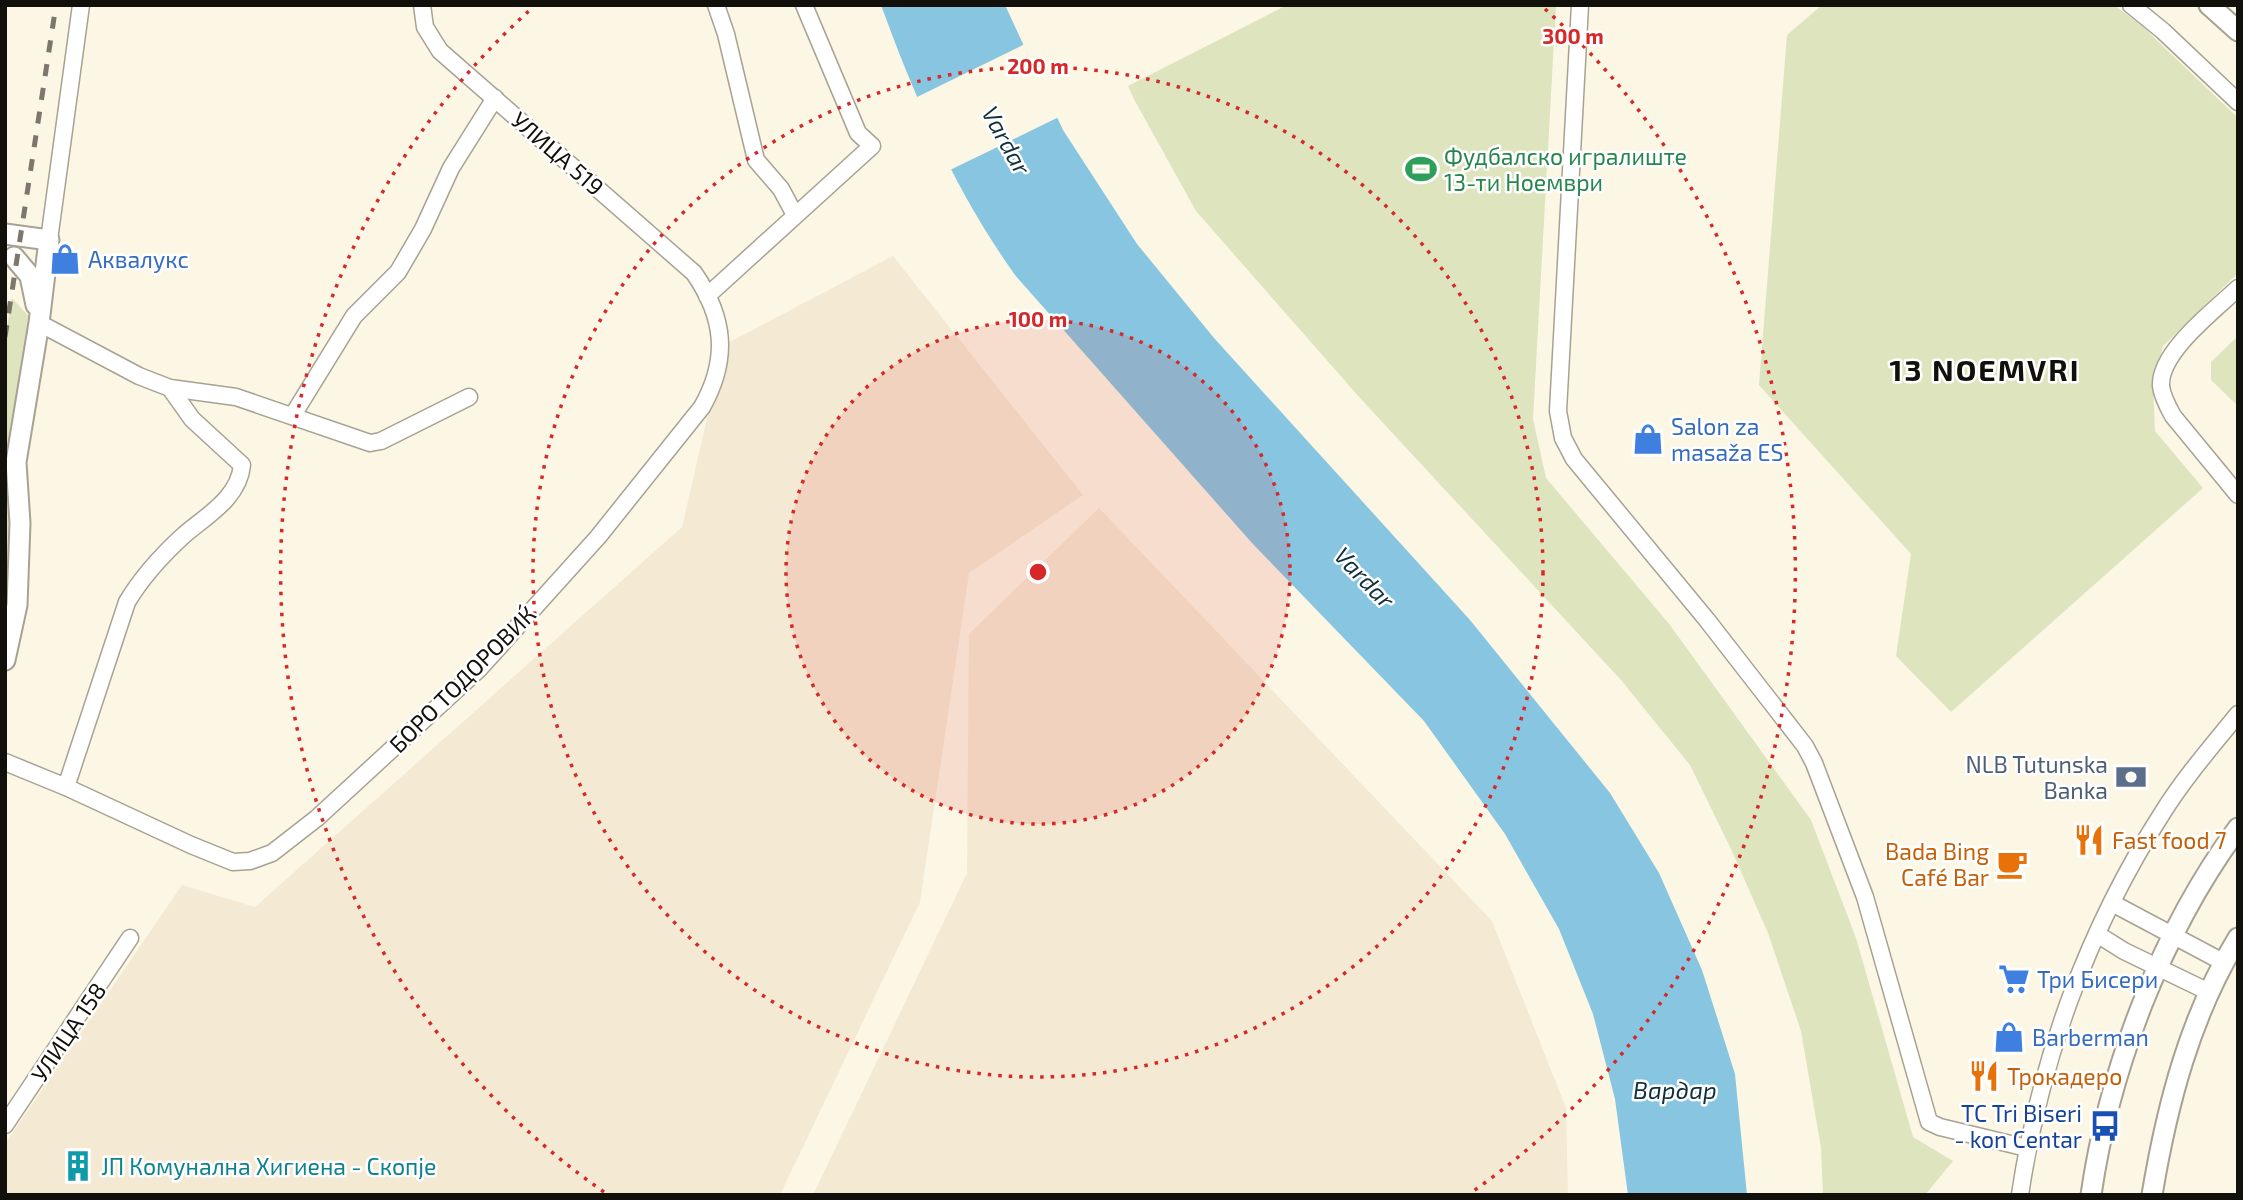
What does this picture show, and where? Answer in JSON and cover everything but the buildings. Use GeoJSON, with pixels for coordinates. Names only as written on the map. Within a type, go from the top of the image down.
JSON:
{"type":"FeatureCollection","features":[{"type":"Feature","properties":{"kind":"street"},"geometry":{"type":"LineString","coordinates":[[5,660],[17,606],[20,523],[16,462],[39,323],[81,5]]}},
{"type":"Feature","properties":{"kind":"street","name":"УЛИЦА 519"},"geometry":{"type":"LineString","coordinates":[[422,5],[425,27],[434,45],[694,273],[707,296]]}},
{"type":"Feature","properties":{"kind":"street"},"geometry":{"type":"LineString","coordinates":[[716,5],[729,46],[756,160],[781,189],[795,215]]}},
{"type":"Feature","properties":{"kind":"street"},"geometry":{"type":"LineString","coordinates":[[707,296],[872,146],[859,133],[804,5]]}},
{"type":"Feature","properties":{"kind":"street"},"geometry":{"type":"LineString","coordinates":[[1580,5],[1558,411],[1563,438],[1574,459],[1707,620],[1805,746],[1865,897],[1929,1122],[2027,1148]]}},
{"type":"Feature","properties":{"kind":"street"},"geometry":{"type":"LineString","coordinates":[[2131,5],[2163,31],[2238,102]]}},
{"type":"Feature","properties":{"kind":"street"},"geometry":{"type":"LineString","coordinates":[[2209,5],[2238,32]]}},
{"type":"Feature","properties":{"kind":"street"},"geometry":{"type":"LineString","coordinates":[[293,415],[355,316],[398,272],[423,229],[451,168],[495,97]]}},
{"type":"Feature","properties":{"kind":"street"},"geometry":{"type":"LineString","coordinates":[[5,234],[48,247]]}},
{"type":"Feature","properties":{"kind":"street"},"geometry":{"type":"LineString","coordinates":[[9,254],[33,257],[48,247]]}},
{"type":"Feature","properties":{"kind":"street"},"geometry":{"type":"LineString","coordinates":[[9,254],[30,276],[39,323]]}},
{"type":"Feature","properties":{"kind":"street"},"geometry":{"type":"LineString","coordinates":[[2238,288],[2174,350],[2164,369],[2161,385],[2166,404],[2173,416],[2238,495]]}},
{"type":"Feature","properties":{"kind":"street","name":"БОРО ТОДОРОВИЌ"},"geometry":{"type":"LineString","coordinates":[[5,762],[233,862],[250,861],[272,853],[317,818],[480,668],[598,537],[702,407],[712,389],[720,364],[721,338],[707,296]]}},
{"type":"Feature","properties":{"kind":"street"},"geometry":{"type":"LineString","coordinates":[[39,323],[139,376],[170,388],[236,397],[370,443],[381,441],[468,397]]}},
{"type":"Feature","properties":{"kind":"street"},"geometry":{"type":"LineString","coordinates":[[66,787],[127,602],[138,584],[184,535],[221,506],[241,474],[242,465],[192,419],[170,388]]}},
{"type":"Feature","properties":{"kind":"street"},"geometry":{"type":"LineString","coordinates":[[2020,1195],[2039,1096],[2061,1021],[2097,934],[2164,810],[2238,714]]}},
{"type":"Feature","properties":{"kind":"street"},"geometry":{"type":"LineString","coordinates":[[2091,1195],[2106,1119],[2124,1054],[2158,968],[2238,828]]}},
{"type":"Feature","properties":{"kind":"street"},"geometry":{"type":"LineString","coordinates":[[2112,903],[2223,962]]}},
{"type":"Feature","properties":{"kind":"street"},"geometry":{"type":"LineString","coordinates":[[2097,934],[2124,951],[2209,992]]}},
{"type":"Feature","properties":{"kind":"street","name":"УЛИЦА 158"},"geometry":{"type":"LineString","coordinates":[[5,1125],[130,938]]}},
{"type":"Feature","properties":{"kind":"street"},"geometry":{"type":"LineString","coordinates":[[2152,1195],[2179,1071],[2209,992],[2238,938]]}},
{"type":"Feature","properties":{"kind":"shaded area"},"geometry":{"type":"Polygon","coordinates":[[[893,256],[1083,495],[969,573],[920,902],[780,1195],[5,1195],[5,1144],[182,885],[255,907],[682,527],[724,345],[893,256]]]}},
{"type":"Feature","properties":{"kind":"shaded area"},"geometry":{"type":"Polygon","coordinates":[[[1099,508],[1492,921],[1566,1108],[1568,1195],[813,1195],[967,873],[969,634],[1099,508]]]}},
{"type":"Feature","properties":{"kind":"green space"},"geometry":{"type":"Polygon","coordinates":[[[1287,5],[1556,5],[1533,419],[1546,478],[1670,625],[1811,820],[1856,938],[1913,1137],[1953,1161],[1925,1195],[1823,1195],[1821,1148],[1801,1031],[1768,933],[1690,765],[1621,680],[1360,398],[1196,211],[1135,101],[1128,86],[1287,5]]]}},
{"type":"Feature","properties":{"kind":"green space"},"geometry":{"type":"Polygon","coordinates":[[[1822,5],[2114,5],[2142,26],[2238,118],[2238,273],[2163,346],[2153,387],[2155,431],[2203,488],[1951,712],[1896,656],[1911,554],[1759,385],[1787,35],[1822,5]]]}},
{"type":"Feature","properties":{"kind":"green space"},"geometry":{"type":"Polygon","coordinates":[[[12,298],[35,323],[5,610],[5,338],[12,298]]]}},
{"type":"Feature","properties":{"kind":"green space"},"geometry":{"type":"Polygon","coordinates":[[[2238,336],[2238,406],[2211,380],[2211,362],[2238,336]]]}},
{"type":"Feature","properties":{"kind":"water","name":"Вардар"},"geometry":{"type":"Polygon","coordinates":[[[881,5],[1005,5],[1063,130],[1137,244],[1214,338],[1470,620],[1610,793],[1659,873],[1702,970],[1735,1074],[1747,1195],[1628,1195],[1615,1099],[1593,1014],[1559,929],[1505,834],[1424,721],[1252,543],[1015,275],[974,211],[939,145],[908,76],[881,5]]]}},
{"type":"Feature","properties":{"kind":"pier"},"geometry":{"type":"Polygon","coordinates":[[[1027,43],[1061,116],[948,171],[913,99],[1027,43]]]}},
{"type":"Feature","properties":{"kind":"railway"},"geometry":{"type":"LineString","coordinates":[[5,337],[56,5]]}},
{"type":"Feature","properties":{"kind":"place","name":"Фудбалско игралиште 13-ти Ноември"},"geometry":{"type":"Point","coordinates":[1421,169]}},
{"type":"Feature","properties":{"kind":"place","name":"Аквалукс"},"geometry":{"type":"Point","coordinates":[65,259]}},
{"type":"Feature","properties":{"kind":"place","name":"Salon za masaža ES"},"geometry":{"type":"Point","coordinates":[1648,439]}},
{"type":"Feature","properties":{"kind":"place","name":"NLB Tutunska Banka"},"geometry":{"type":"Point","coordinates":[2131,777]}},
{"type":"Feature","properties":{"kind":"place","name":"Fast food 7"},"geometry":{"type":"Point","coordinates":[2089,840]}},
{"type":"Feature","properties":{"kind":"place","name":"Bada Bing Café Bar"},"geometry":{"type":"Point","coordinates":[2012,864]}},
{"type":"Feature","properties":{"kind":"place","name":"Три Бисери"},"geometry":{"type":"Point","coordinates":[2014,979]}},
{"type":"Feature","properties":{"kind":"place","name":"Barberman"},"geometry":{"type":"Point","coordinates":[2009,1037]}},
{"type":"Feature","properties":{"kind":"place","name":"Трокадеро"},"geometry":{"type":"Point","coordinates":[1984,1076]}},
{"type":"Feature","properties":{"kind":"place","name":"TC Tri Biseri - kon Centar"},"geometry":{"type":"Point","coordinates":[2105,1126]}},
{"type":"Feature","properties":{"kind":"place","name":"ЈП Комунална Хигиена - Скопје"},"geometry":{"type":"Point","coordinates":[78,1166]}},
{"type":"Feature","properties":{"kind":"district","name":"13 NOEMVRI"},"geometry":{"type":"Point","coordinates":[1985,369]}},
{"type":"Feature","properties":{"kind":"water label","name":"Vardar"},"geometry":{"type":"Point","coordinates":[1007,140]}},
{"type":"Feature","properties":{"kind":"water label","name":"Vardar"},"geometry":{"type":"Point","coordinates":[1365,577]}}]}
